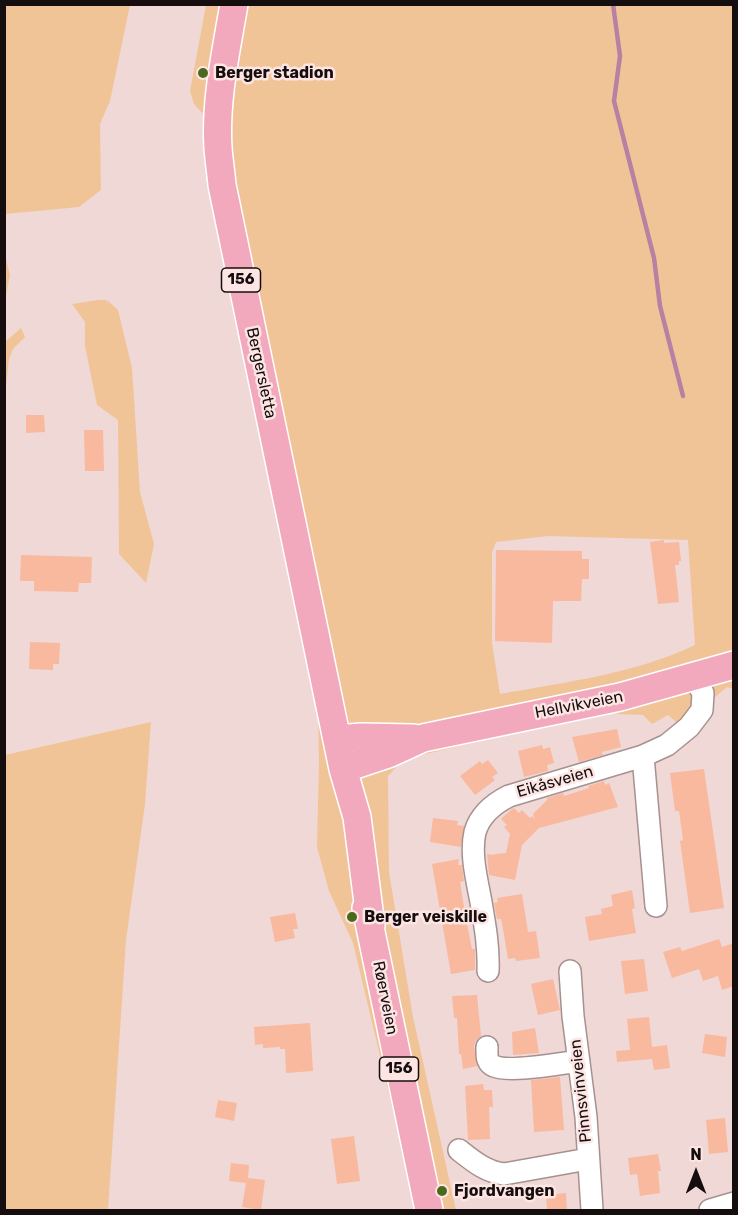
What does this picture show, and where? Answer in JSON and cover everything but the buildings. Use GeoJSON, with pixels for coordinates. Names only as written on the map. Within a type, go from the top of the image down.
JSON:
{"type":"FeatureCollection","features":[{"type":"Feature","properties":{"kind":"main road","name":"Bergersletta"},"geometry":{"type":"LineString","coordinates":[[234,4],[223,63],[218,120],[222,185],[338,739]]}},
{"type":"Feature","properties":{"kind":"main road","name":"Hellvikveien"},"geometry":{"type":"LineString","coordinates":[[338,739],[423,738],[620,697],[734,665]]}},
{"type":"Feature","properties":{"kind":"main road","name":"Hellvikveien"},"geometry":{"type":"LineString","coordinates":[[343,769],[388,754],[423,738]]}},
{"type":"Feature","properties":{"kind":"main road","name":"Røerveien"},"geometry":{"type":"LineString","coordinates":[[338,739],[343,769],[344,820],[371,926],[429,1210]]}},
{"type":"Feature","properties":{"kind":"street","name":"Eikåsveien"},"geometry":{"type":"LineString","coordinates":[[488,971],[485,929],[474,854],[475,832],[485,813],[498,801],[509,796],[644,756],[667,745],[698,718],[702,710],[703,693],[694,677]]}},
{"type":"Feature","properties":{"kind":"street"},"geometry":{"type":"LineString","coordinates":[[644,756],[657,906]]}},
{"type":"Feature","properties":{"kind":"street","name":"Pinnsvinveien"},"geometry":{"type":"LineString","coordinates":[[570,971],[586,1117],[592,1210]]}},
{"type":"Feature","properties":{"kind":"street"},"geometry":{"type":"LineString","coordinates":[[487,1047],[489,1062],[501,1068],[579,1061]]}},
{"type":"Feature","properties":{"kind":"street"},"geometry":{"type":"LineString","coordinates":[[459,1150],[478,1166],[504,1174],[588,1159]]}},
{"type":"Feature","properties":{"kind":"street"},"geometry":{"type":"LineString","coordinates":[[710,1210],[734,1203]]}},
{"type":"Feature","properties":{"kind":"shaded area"},"geometry":{"type":"Polygon","coordinates":[[[4,5],[130,5],[110,101],[100,124],[101,190],[79,207],[5,214],[4,5]]]}},
{"type":"Feature","properties":{"kind":"shaded area"},"geometry":{"type":"Polygon","coordinates":[[[206,5],[733,5],[733,689],[727,687],[681,726],[668,715],[652,724],[643,715],[618,714],[613,711],[551,721],[486,740],[404,759],[388,776],[389,872],[413,1017],[456,1210],[417,1210],[353,943],[329,891],[317,847],[318,705],[206,117],[194,104],[190,91],[206,5]],[[548,536],[496,542],[492,552],[492,643],[500,694],[624,670],[695,645],[688,540],[548,536]]]}},
{"type":"Feature","properties":{"kind":"shaded area"},"geometry":{"type":"Polygon","coordinates":[[[5,255],[10,275],[5,300],[5,255]]]}},
{"type":"Feature","properties":{"kind":"shaded area"},"geometry":{"type":"Polygon","coordinates":[[[106,300],[108,307],[107,300],[118,310],[132,368],[140,492],[154,544],[146,583],[119,554],[118,420],[97,405],[85,346],[85,322],[72,304],[106,300]]]}},
{"type":"Feature","properties":{"kind":"shaded area"},"geometry":{"type":"Polygon","coordinates":[[[21,328],[25,337],[13,349],[9,359],[5,396],[5,342],[21,328]]]}},
{"type":"Feature","properties":{"kind":"shaded area"},"geometry":{"type":"Polygon","coordinates":[[[151,722],[145,804],[126,940],[108,1210],[5,1210],[5,755],[151,722]]]}},
{"type":"Feature","properties":{"kind":"waterway"},"geometry":{"type":"LineString","coordinates":[[613,4],[620,56],[614,101],[654,258],[660,306],[683,396]]}},
{"type":"Feature","properties":{"kind":"place","name":"Berger stadion"},"geometry":{"type":"Point","coordinates":[203,73]}},
{"type":"Feature","properties":{"kind":"place","name":"Berger veiskille"},"geometry":{"type":"Point","coordinates":[352,917]}},
{"type":"Feature","properties":{"kind":"place","name":"Fjordvangen"},"geometry":{"type":"Point","coordinates":[442,1191]}}]}
